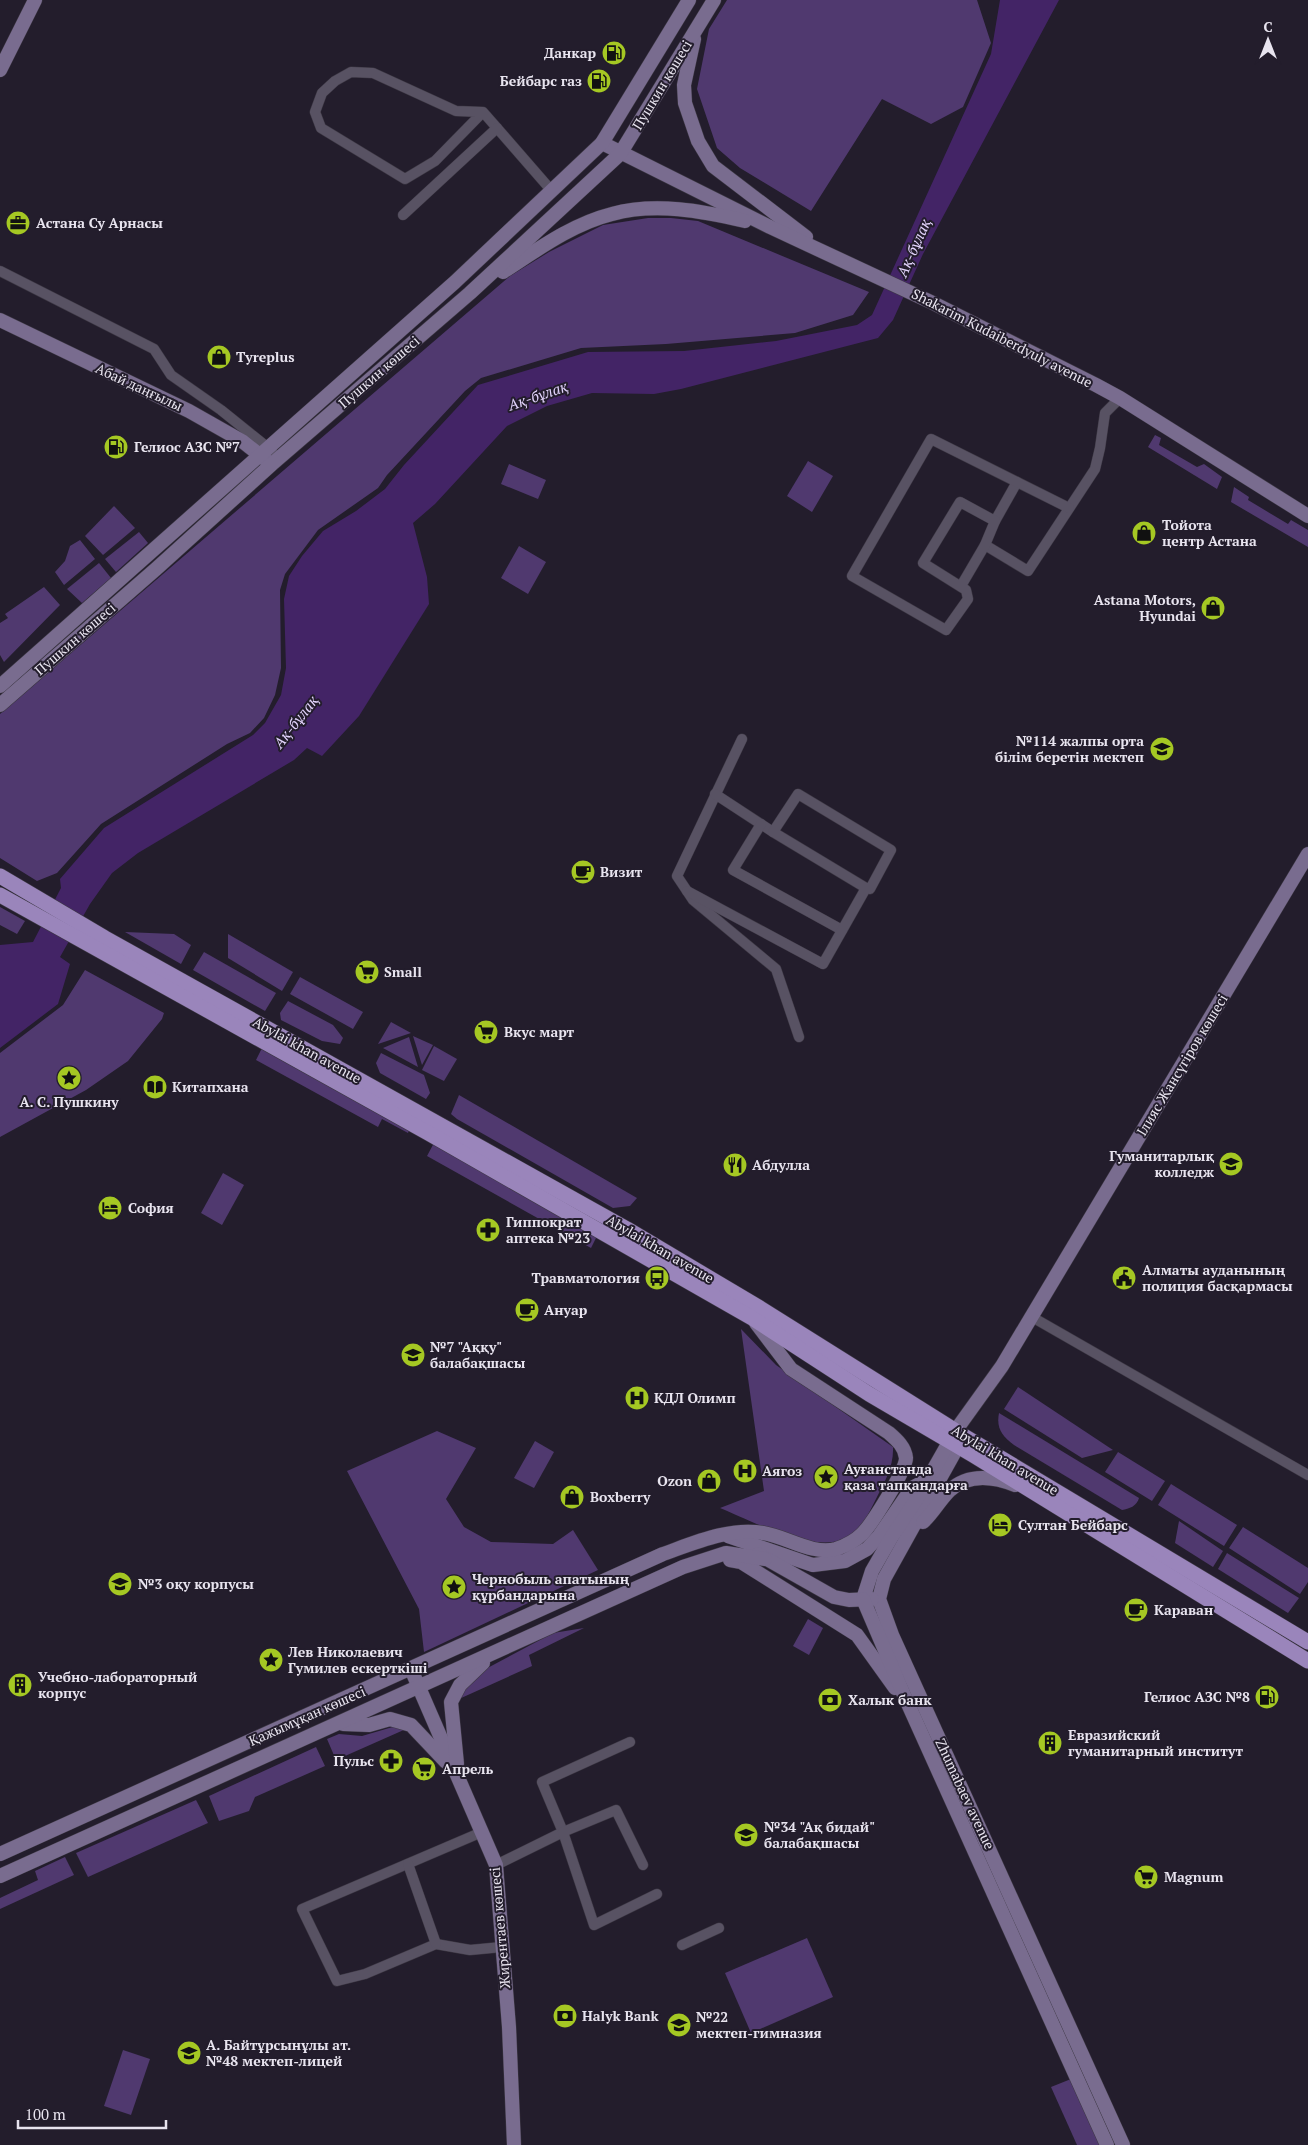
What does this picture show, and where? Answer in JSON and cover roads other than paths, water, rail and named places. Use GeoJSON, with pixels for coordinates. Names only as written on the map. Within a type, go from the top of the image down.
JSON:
{"type":"FeatureCollection","features":[{"type":"Feature","properties":{"kind":"main road"},"geometry":{"type":"LineString","coordinates":[[0,70],[35,0]]}},
{"type":"Feature","properties":{"kind":"main road","name":"Пушкин көшесі"},"geometry":{"type":"LineString","coordinates":[[0,705],[156,569],[270,456],[602,143],[689,0]]}},
{"type":"Feature","properties":{"kind":"main road","name":"Пушкин көшесі"},"geometry":{"type":"LineString","coordinates":[[0,686],[270,456],[470,294],[620,154],[714,0]]}},
{"type":"Feature","properties":{"kind":"main road"},"geometry":{"type":"LineString","coordinates":[[697,27],[684,85],[685,103],[698,141],[713,166],[826,252]]}},
{"type":"Feature","properties":{"kind":"main road","name":"Shakarim Kudaiberdyuly avenue"},"geometry":{"type":"LineString","coordinates":[[602,143],[620,154],[770,227],[934,304],[1120,398],[1308,516]]}},
{"type":"Feature","properties":{"kind":"main road"},"geometry":{"type":"LineString","coordinates":[[470,294],[574,228],[612,213],[640,208],[678,209],[717,214],[770,227]]}},
{"type":"Feature","properties":{"kind":"main road","name":"Абай даңғылы"},"geometry":{"type":"LineString","coordinates":[[0,320],[189,411],[270,456]]}},
{"type":"Feature","properties":{"kind":"main road","name":"Ілияс Жансүгіров көшесі"},"geometry":{"type":"LineString","coordinates":[[957,1439],[976,1402],[1002,1366],[1032,1317],[1308,854]]}},
{"type":"Feature","properties":{"kind":"main road"},"geometry":{"type":"LineString","coordinates":[[0,876],[34,906],[102,945]]}},
{"type":"Feature","properties":{"kind":"main road"},"geometry":{"type":"LineString","coordinates":[[0,895],[34,906]]}},
{"type":"Feature","properties":{"kind":"main road","name":"Abylai khan avenue"},"geometry":{"type":"LineString","coordinates":[[102,945],[752,1318],[869,1394],[957,1439],[1308,1642]]}},
{"type":"Feature","properties":{"kind":"main road","name":"Abylai khan avenue"},"geometry":{"type":"LineString","coordinates":[[102,945],[627,1229],[760,1308],[1053,1503],[1308,1661]]}},
{"type":"Feature","properties":{"kind":"main road","name":"Қажымұқан көшесі"},"geometry":{"type":"LineString","coordinates":[[0,1854],[663,1554],[700,1540],[754,1532],[823,1550],[837,1548],[862,1534],[903,1471],[906,1458],[901,1443],[889,1433],[791,1369],[752,1318]]}},
{"type":"Feature","properties":{"kind":"main road"},"geometry":{"type":"LineString","coordinates":[[863,1599],[872,1571],[927,1479],[957,1439]]}},
{"type":"Feature","properties":{"kind":"main road"},"geometry":{"type":"LineString","coordinates":[[725,1535],[764,1559],[834,1597],[849,1600],[878,1599],[884,1579],[957,1439]]}},
{"type":"Feature","properties":{"kind":"main road"},"geometry":{"type":"LineString","coordinates":[[907,1538],[949,1491],[960,1482],[974,1478],[1000,1479],[1053,1503]]}},
{"type":"Feature","properties":{"kind":"main road"},"geometry":{"type":"LineString","coordinates":[[725,1535],[813,1565],[844,1561],[867,1549],[879,1536],[912,1488],[927,1479]]}},
{"type":"Feature","properties":{"kind":"main road","name":"Қажымұқан көшесі"},"geometry":{"type":"LineString","coordinates":[[0,1876],[707,1557],[726,1552],[764,1559]]}},
{"type":"Feature","properties":{"kind":"main road"},"geometry":{"type":"LineString","coordinates":[[707,1557],[741,1562],[857,1635],[893,1686],[904,1695]]}},
{"type":"Feature","properties":{"kind":"main road","name":"Zhumabaev avenue"},"geometry":{"type":"LineString","coordinates":[[863,1599],[904,1695],[1107,2145]]}},
{"type":"Feature","properties":{"kind":"main road","name":"Zhumabaev avenue"},"geometry":{"type":"LineString","coordinates":[[878,1599],[892,1636],[1123,2145]]}},
{"type":"Feature","properties":{"kind":"main road"},"geometry":{"type":"LineString","coordinates":[[457,1775],[451,1702],[460,1685],[492,1655]]}},
{"type":"Feature","properties":{"kind":"main road","name":"Жирентаев көшесі"},"geometry":{"type":"LineString","coordinates":[[411,1668],[496,1865],[514,2145]]}},
{"type":"Feature","properties":{"kind":"main road"},"geometry":{"type":"LineString","coordinates":[[340,1724],[369,1725],[390,1719],[411,1725],[457,1775]]}},
{"type":"Feature","properties":{"kind":"street"},"geometry":{"type":"LineString","coordinates":[[484,112],[435,161],[405,179],[321,128],[315,112],[322,93],[335,81],[351,72],[373,73],[456,111],[484,112],[551,190]]}},
{"type":"Feature","properties":{"kind":"street"},"geometry":{"type":"LineString","coordinates":[[403,215],[497,128]]}},
{"type":"Feature","properties":{"kind":"street"},"geometry":{"type":"LineString","coordinates":[[0,271],[154,349],[171,375],[221,410],[270,456]]}},
{"type":"Feature","properties":{"kind":"street"},"geometry":{"type":"LineString","coordinates":[[985,545],[1028,571],[1095,469],[1105,413],[1120,398]]}},
{"type":"Feature","properties":{"kind":"street"},"geometry":{"type":"LineString","coordinates":[[995,522],[960,502],[923,563],[966,590],[968,599],[946,630],[852,576],[930,439],[1070,508]]}},
{"type":"Feature","properties":{"kind":"street"},"geometry":{"type":"LineString","coordinates":[[961,586],[985,545],[995,522],[1017,482]]}},
{"type":"Feature","properties":{"kind":"street"},"geometry":{"type":"LineString","coordinates":[[742,739],[677,876],[693,900],[776,969],[799,1037]]}},
{"type":"Feature","properties":{"kind":"street"},"geometry":{"type":"LineString","coordinates":[[715,794],[773,832],[866,888],[870,889],[891,850],[798,794],[773,832]]}},
{"type":"Feature","properties":{"kind":"street"},"geometry":{"type":"LineString","coordinates":[[761,824],[733,870],[842,930]]}},
{"type":"Feature","properties":{"kind":"street"},"geometry":{"type":"LineString","coordinates":[[687,891],[823,964],[866,888]]}},
{"type":"Feature","properties":{"kind":"street"},"geometry":{"type":"LineString","coordinates":[[1032,1317],[1308,1475]]}},
{"type":"Feature","properties":{"kind":"street"},"geometry":{"type":"LineString","coordinates":[[630,1742],[542,1782],[563,1832],[594,1925],[657,1894]]}},
{"type":"Feature","properties":{"kind":"street"},"geometry":{"type":"LineString","coordinates":[[496,1865],[563,1832],[616,1810],[644,1865]]}},
{"type":"Feature","properties":{"kind":"street"},"geometry":{"type":"LineString","coordinates":[[482,1832],[302,1909],[337,1981],[365,1974],[436,1944],[470,1950],[502,1947]]}},
{"type":"Feature","properties":{"kind":"street"},"geometry":{"type":"LineString","coordinates":[[408,1864],[436,1944]]}},
{"type":"Feature","properties":{"kind":"street"},"geometry":{"type":"LineString","coordinates":[[682,1945],[719,1928]]}},
{"type":"Feature","properties":{"kind":"water","name":"Ақ-бұлақ"},"geometry":{"type":"Polygon","coordinates":[[[1000,0],[1059,0],[923,254],[893,320],[878,338],[681,389],[654,394],[592,393],[547,406],[507,426],[435,504],[413,523],[427,577],[429,604],[359,716],[322,756],[307,748],[294,760],[138,853],[112,873],[90,904],[60,957],[70,964],[58,1004],[0,1048],[0,945],[33,942],[61,888],[60,879],[104,828],[253,735],[265,723],[281,695],[286,668],[284,599],[289,576],[302,556],[323,531],[356,511],[385,489],[404,465],[478,385],[588,352],[684,351],[776,341],[857,325],[872,315],[991,54],[1000,0]]]}},
{"type":"Feature","properties":{"kind":"place","name":"Данкар"},"geometry":{"type":"Point","coordinates":[614,53]}},
{"type":"Feature","properties":{"kind":"place","name":"Бейбарс газ"},"geometry":{"type":"Point","coordinates":[599,81]}},
{"type":"Feature","properties":{"kind":"place","name":"Астана Су Арнасы"},"geometry":{"type":"Point","coordinates":[18,223]}},
{"type":"Feature","properties":{"kind":"place","name":"Tyreplus"},"geometry":{"type":"Point","coordinates":[219,357]}},
{"type":"Feature","properties":{"kind":"place","name":"Гелиос АЗС №7"},"geometry":{"type":"Point","coordinates":[116,447]}},
{"type":"Feature","properties":{"kind":"place","name":"Тойота центр Астана"},"geometry":{"type":"Point","coordinates":[1144,533]}},
{"type":"Feature","properties":{"kind":"place","name":"Astana Motors, Hyundai"},"geometry":{"type":"Point","coordinates":[1213,608]}},
{"type":"Feature","properties":{"kind":"place","name":"№114 жалпы орта білім беретін мектеп"},"geometry":{"type":"Point","coordinates":[1162,749]}},
{"type":"Feature","properties":{"kind":"place","name":"Визит"},"geometry":{"type":"Point","coordinates":[583,872]}},
{"type":"Feature","properties":{"kind":"place","name":"Small"},"geometry":{"type":"Point","coordinates":[367,972]}},
{"type":"Feature","properties":{"kind":"place","name":"Вкус март"},"geometry":{"type":"Point","coordinates":[486,1032]}},
{"type":"Feature","properties":{"kind":"place","name":"А. С. Пушкину"},"geometry":{"type":"Point","coordinates":[69,1078]}},
{"type":"Feature","properties":{"kind":"place","name":"Китапхана"},"geometry":{"type":"Point","coordinates":[155,1087]}},
{"type":"Feature","properties":{"kind":"place","name":"Гуманитарлық колледж"},"geometry":{"type":"Point","coordinates":[1231,1164]}},
{"type":"Feature","properties":{"kind":"place","name":"Абдулла"},"geometry":{"type":"Point","coordinates":[735,1165]}},
{"type":"Feature","properties":{"kind":"place","name":"София"},"geometry":{"type":"Point","coordinates":[110,1208]}},
{"type":"Feature","properties":{"kind":"place","name":"Гиппократ аптека №23"},"geometry":{"type":"Point","coordinates":[488,1230]}},
{"type":"Feature","properties":{"kind":"place","name":"Травматология"},"geometry":{"type":"Point","coordinates":[657,1278]}},
{"type":"Feature","properties":{"kind":"place","name":"Алматы ауданының полиция басқармасы"},"geometry":{"type":"Point","coordinates":[1124,1278]}},
{"type":"Feature","properties":{"kind":"place","name":"Ануар"},"geometry":{"type":"Point","coordinates":[527,1310]}},
{"type":"Feature","properties":{"kind":"place","name":"№7 \"Аққу\" балабақшасы"},"geometry":{"type":"Point","coordinates":[413,1355]}},
{"type":"Feature","properties":{"kind":"place","name":"КДЛ Олимп"},"geometry":{"type":"Point","coordinates":[637,1398]}},
{"type":"Feature","properties":{"kind":"place","name":"Аягоз"},"geometry":{"type":"Point","coordinates":[745,1471]}},
{"type":"Feature","properties":{"kind":"place","name":"Ауғанстанда қаза тапқандарға"},"geometry":{"type":"Point","coordinates":[826,1477]}},
{"type":"Feature","properties":{"kind":"place","name":"Ozon"},"geometry":{"type":"Point","coordinates":[709,1481]}},
{"type":"Feature","properties":{"kind":"place","name":"Boxberry"},"geometry":{"type":"Point","coordinates":[572,1497]}},
{"type":"Feature","properties":{"kind":"place","name":"Султан Бейбарс"},"geometry":{"type":"Point","coordinates":[1000,1525]}},
{"type":"Feature","properties":{"kind":"place","name":"№3 оқу корпусы"},"geometry":{"type":"Point","coordinates":[120,1584]}},
{"type":"Feature","properties":{"kind":"place","name":"Чернобыль апатының құрбандарына"},"geometry":{"type":"Point","coordinates":[454,1587]}},
{"type":"Feature","properties":{"kind":"place","name":"Караван"},"geometry":{"type":"Point","coordinates":[1136,1610]}},
{"type":"Feature","properties":{"kind":"place","name":"Лев Николаевич Гумилев ескерткіші"},"geometry":{"type":"Point","coordinates":[271,1660]}},
{"type":"Feature","properties":{"kind":"place","name":"Учебно-лабораторный корпус"},"geometry":{"type":"Point","coordinates":[20,1685]}},
{"type":"Feature","properties":{"kind":"place","name":"Гелиос АЗС №8"},"geometry":{"type":"Point","coordinates":[1267,1697]}},
{"type":"Feature","properties":{"kind":"place","name":"Халык банк"},"geometry":{"type":"Point","coordinates":[830,1700]}},
{"type":"Feature","properties":{"kind":"place","name":"Евразийский гуманитарный институт"},"geometry":{"type":"Point","coordinates":[1050,1743]}},
{"type":"Feature","properties":{"kind":"place","name":"Пульс"},"geometry":{"type":"Point","coordinates":[391,1761]}},
{"type":"Feature","properties":{"kind":"place","name":"Апрель"},"geometry":{"type":"Point","coordinates":[424,1769]}},
{"type":"Feature","properties":{"kind":"place","name":"№34 \"Ақ бидай\" балабақшасы"},"geometry":{"type":"Point","coordinates":[746,1835]}},
{"type":"Feature","properties":{"kind":"place","name":"Magnum"},"geometry":{"type":"Point","coordinates":[1146,1877]}},
{"type":"Feature","properties":{"kind":"place","name":"Halyk Bank"},"geometry":{"type":"Point","coordinates":[565,2016]}},
{"type":"Feature","properties":{"kind":"place","name":"№22 мектеп-гимназия"},"geometry":{"type":"Point","coordinates":[679,2025]}},
{"type":"Feature","properties":{"kind":"place","name":"А. Байтұрсынұлы ат. №48 мектеп-лицей"},"geometry":{"type":"Point","coordinates":[189,2053]}}]}
